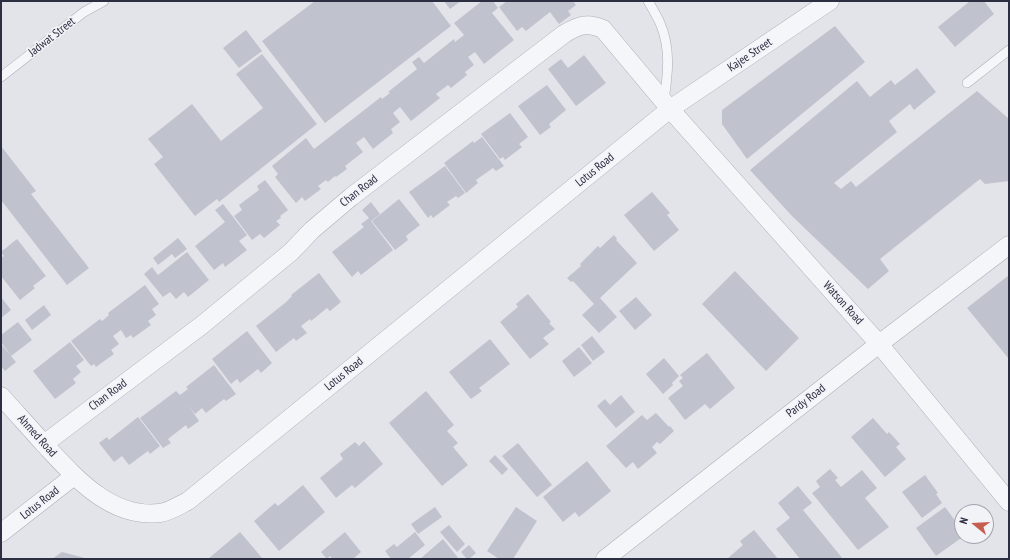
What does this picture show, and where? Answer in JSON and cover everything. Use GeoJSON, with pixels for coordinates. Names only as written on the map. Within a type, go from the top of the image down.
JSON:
{"type":"FeatureCollection","features":[{"type":"Feature","properties":{"kind":"street","name":"Kajee Street"},"geometry":{"type":"LineString","coordinates":[[667,104],[830,1]]}},
{"type":"Feature","properties":{"kind":"street","name":"Chan Road"},"geometry":{"type":"LineString","coordinates":[[44,444],[264,275],[291,252],[316,226],[351,197],[564,34],[576,27],[593,25],[603,29],[667,104]]}},
{"type":"Feature","properties":{"kind":"street","name":"Watson Road"},"geometry":{"type":"LineString","coordinates":[[667,104],[879,344],[1009,502]]}},
{"type":"Feature","properties":{"kind":"street","name":"Lotus Road"},"geometry":{"type":"LineString","coordinates":[[1,533],[74,476],[104,499],[125,509],[142,513],[161,513],[188,501],[667,104]]}},
{"type":"Feature","properties":{"kind":"street","name":"Pardy Road"},"geometry":{"type":"LineString","coordinates":[[605,559],[879,344],[1009,245]]}},
{"type":"Feature","properties":{"kind":"street","name":"Ahmed Road"},"geometry":{"type":"LineString","coordinates":[[1,396],[74,476]]}},
{"type":"Feature","properties":{"kind":"lane","name":"Jadwat Street"},"geometry":{"type":"LineString","coordinates":[[1,77],[84,12],[104,1]]}},
{"type":"Feature","properties":{"kind":"lane"},"geometry":{"type":"LineString","coordinates":[[648,1],[662,30],[667,54],[667,104]]}},
{"type":"Feature","properties":{"kind":"lane"},"geometry":{"type":"LineString","coordinates":[[967,84],[1009,50]]}},
{"type":"Feature","properties":{"kind":"building"},"geometry":{"type":"Polygon","coordinates":[[[315,1],[432,1],[451,26],[325,123],[262,41],[315,1]]]}},
{"type":"Feature","properties":{"kind":"building"},"geometry":{"type":"Polygon","coordinates":[[[444,1],[461,1],[450,9],[444,1]]]}},
{"type":"Feature","properties":{"kind":"building"},"geometry":{"type":"Polygon","coordinates":[[[482,1],[493,1],[498,8],[482,21],[492,13],[514,40],[484,64],[475,52],[468,57],[474,65],[465,72],[467,75],[451,88],[448,85],[436,94],[440,98],[411,121],[400,107],[393,113],[400,122],[391,129],[393,133],[373,149],[364,137],[356,143],[363,152],[345,166],[347,169],[328,182],[326,180],[318,186],[321,189],[305,201],[302,197],[296,203],[275,177],[278,174],[272,166],[306,138],[314,149],[381,97],[382,99],[390,93],[388,92],[417,69],[412,62],[419,57],[424,63],[454,39],[455,42],[464,35],[454,23],[482,1]]]}},
{"type":"Feature","properties":{"kind":"building"},"geometry":{"type":"Polygon","coordinates":[[[507,1],[573,1],[576,5],[568,11],[571,15],[559,24],[550,12],[526,31],[522,27],[517,31],[499,7],[507,1]]]}},
{"type":"Feature","properties":{"kind":"building"},"geometry":{"type":"Polygon","coordinates":[[[970,1],[984,1],[994,14],[955,47],[938,27],[970,1]]]}},
{"type":"Feature","properties":{"kind":"building"},"geometry":{"type":"Polygon","coordinates":[[[835,26],[865,62],[747,159],[722,124],[722,110],[835,26]]]}},
{"type":"Feature","properties":{"kind":"building"},"geometry":{"type":"Polygon","coordinates":[[[246,30],[262,51],[239,68],[223,48],[246,30]]]}},
{"type":"Feature","properties":{"kind":"building"},"geometry":{"type":"Polygon","coordinates":[[[262,54],[317,124],[219,202],[217,199],[195,216],[154,164],[163,157],[148,139],[192,104],[221,141],[263,108],[236,74],[262,54]]]}},
{"type":"Feature","properties":{"kind":"building"},"geometry":{"type":"Polygon","coordinates":[[[584,55],[606,83],[576,106],[548,69],[561,59],[568,68],[584,55]]]}},
{"type":"Feature","properties":{"kind":"building"},"geometry":{"type":"Polygon","coordinates":[[[917,68],[936,92],[914,110],[910,104],[889,121],[897,132],[834,183],[841,189],[851,181],[856,187],[977,91],[1009,119],[1009,181],[985,184],[980,179],[880,259],[889,271],[868,289],[792,216],[750,170],[857,81],[870,97],[891,80],[895,85],[917,68]]]}},
{"type":"Feature","properties":{"kind":"building"},"geometry":{"type":"Polygon","coordinates":[[[547,85],[566,110],[549,124],[551,127],[540,135],[518,106],[547,85]]]}},
{"type":"Feature","properties":{"kind":"building"},"geometry":{"type":"Polygon","coordinates":[[[510,113],[528,137],[519,144],[522,147],[505,160],[503,157],[500,159],[481,134],[510,113]]]}},
{"type":"Feature","properties":{"kind":"building"},"geometry":{"type":"Polygon","coordinates":[[[482,137],[504,166],[496,171],[493,168],[476,180],[478,183],[466,193],[444,163],[473,141],[474,143],[482,137]]]}},
{"type":"Feature","properties":{"kind":"building"},"geometry":{"type":"Polygon","coordinates":[[[1,146],[36,191],[31,194],[89,268],[67,285],[1,200],[1,146]]]}},
{"type":"Feature","properties":{"kind":"building"},"geometry":{"type":"Polygon","coordinates":[[[445,166],[465,193],[458,198],[456,196],[447,202],[450,205],[433,218],[431,215],[428,218],[409,192],[445,166]]]}},
{"type":"Feature","properties":{"kind":"building"},"geometry":{"type":"Polygon","coordinates":[[[265,180],[288,210],[276,221],[280,225],[264,238],[260,234],[252,240],[234,216],[242,210],[239,205],[259,190],[257,186],[265,180]]]}},
{"type":"Feature","properties":{"kind":"building"},"geometry":{"type":"Polygon","coordinates":[[[652,192],[670,213],[667,215],[679,230],[654,251],[624,215],[652,192]]]}},
{"type":"Feature","properties":{"kind":"building"},"geometry":{"type":"Polygon","coordinates":[[[399,199],[420,225],[406,236],[408,240],[395,250],[372,221],[399,199]]]}},
{"type":"Feature","properties":{"kind":"building"},"geometry":{"type":"Polygon","coordinates":[[[371,202],[380,214],[371,221],[393,250],[361,275],[358,271],[352,277],[332,252],[364,227],[361,224],[369,218],[362,210],[371,202]]]}},
{"type":"Feature","properties":{"kind":"building"},"geometry":{"type":"Polygon","coordinates":[[[223,204],[247,235],[239,241],[247,250],[225,267],[223,263],[214,270],[195,246],[225,222],[215,210],[223,204]]]}},
{"type":"Feature","properties":{"kind":"building"},"geometry":{"type":"Polygon","coordinates":[[[614,235],[617,239],[616,240],[637,263],[600,298],[617,317],[599,333],[582,315],[594,304],[573,281],[571,282],[567,278],[581,266],[580,264],[598,246],[600,248],[614,235]]]}},
{"type":"Feature","properties":{"kind":"building"},"geometry":{"type":"Polygon","coordinates":[[[178,238],[187,249],[175,258],[172,254],[158,265],[153,258],[178,238]]]}},
{"type":"Feature","properties":{"kind":"building"},"geometry":{"type":"Polygon","coordinates":[[[17,239],[46,276],[33,286],[35,288],[20,300],[1,276],[1,258],[4,256],[1,252],[17,239]]]}},
{"type":"Feature","properties":{"kind":"building"},"geometry":{"type":"Polygon","coordinates":[[[187,252],[209,280],[188,297],[184,292],[176,299],[170,292],[163,297],[144,274],[152,267],[158,275],[187,252]]]}},
{"type":"Feature","properties":{"kind":"building"},"geometry":{"type":"Polygon","coordinates":[[[735,271],[799,338],[766,371],[702,304],[735,271]]]}},
{"type":"Feature","properties":{"kind":"building"},"geometry":{"type":"Polygon","coordinates":[[[319,273],[341,302],[330,311],[327,308],[311,321],[310,319],[301,326],[307,333],[296,341],[294,338],[276,352],[256,326],[319,273]]]}},
{"type":"Feature","properties":{"kind":"building"},"geometry":{"type":"Polygon","coordinates":[[[1009,275],[1009,359],[967,308],[1009,275]]]}},
{"type":"Feature","properties":{"kind":"building"},"geometry":{"type":"Polygon","coordinates":[[[145,285],[159,304],[152,309],[156,315],[148,321],[151,325],[133,338],[131,335],[126,338],[121,330],[113,336],[119,344],[111,350],[114,354],[96,367],[94,364],[91,366],[71,341],[100,319],[102,321],[109,315],[108,313],[145,285]]]}},
{"type":"Feature","properties":{"kind":"building"},"geometry":{"type":"Polygon","coordinates":[[[528,294],[555,329],[543,338],[549,344],[530,359],[500,322],[518,307],[516,304],[528,294]]]}},
{"type":"Feature","properties":{"kind":"building"},"geometry":{"type":"Polygon","coordinates":[[[1,297],[11,310],[1,318],[1,297]]]}},
{"type":"Feature","properties":{"kind":"building"},"geometry":{"type":"Polygon","coordinates":[[[636,297],[652,315],[635,330],[619,311],[636,297]]]}},
{"type":"Feature","properties":{"kind":"building"},"geometry":{"type":"Polygon","coordinates":[[[44,305],[51,315],[32,330],[25,320],[44,305]]]}},
{"type":"Feature","properties":{"kind":"building"},"geometry":{"type":"Polygon","coordinates":[[[18,322],[32,340],[11,356],[1,342],[1,335],[18,322]]]}},
{"type":"Feature","properties":{"kind":"building"},"geometry":{"type":"Polygon","coordinates":[[[247,331],[272,363],[261,373],[258,369],[240,383],[237,379],[231,384],[212,359],[247,331]]]}},
{"type":"Feature","properties":{"kind":"building"},"geometry":{"type":"Polygon","coordinates":[[[592,336],[605,352],[593,361],[581,345],[592,336]]]}},
{"type":"Feature","properties":{"kind":"building"},"geometry":{"type":"Polygon","coordinates":[[[490,339],[510,364],[479,388],[482,391],[471,399],[449,372],[490,339]]]}},
{"type":"Feature","properties":{"kind":"building"},"geometry":{"type":"Polygon","coordinates":[[[70,342],[84,360],[76,366],[81,372],[73,379],[76,383],[55,399],[33,371],[70,342]]]}},
{"type":"Feature","properties":{"kind":"building"},"geometry":{"type":"Polygon","coordinates":[[[1,344],[16,362],[5,371],[1,366],[1,344]]]}},
{"type":"Feature","properties":{"kind":"building"},"geometry":{"type":"Polygon","coordinates":[[[579,347],[592,363],[574,377],[562,361],[579,347]]]}},
{"type":"Feature","properties":{"kind":"building"},"geometry":{"type":"Polygon","coordinates":[[[707,353],[735,388],[710,409],[705,404],[685,420],[668,398],[683,386],[679,381],[683,378],[680,375],[707,353]]]}},
{"type":"Feature","properties":{"kind":"building"},"geometry":{"type":"Polygon","coordinates":[[[664,358],[679,376],[672,383],[673,385],[663,394],[646,374],[664,358]]]}},
{"type":"Feature","properties":{"kind":"building"},"geometry":{"type":"Polygon","coordinates":[[[214,365],[236,394],[226,401],[224,399],[206,413],[202,408],[195,414],[188,405],[199,421],[188,429],[186,425],[168,439],[171,443],[163,448],[140,418],[176,391],[180,395],[188,389],[186,387],[214,365]]]}},
{"type":"Feature","properties":{"kind":"building"},"geometry":{"type":"Polygon","coordinates":[[[426,391],[454,425],[447,431],[458,443],[453,447],[468,465],[442,486],[389,423],[426,391]]]}},
{"type":"Feature","properties":{"kind":"building"},"geometry":{"type":"Polygon","coordinates":[[[621,395],[635,412],[616,428],[597,406],[605,399],[610,405],[621,395]]]}},
{"type":"Feature","properties":{"kind":"building"},"geometry":{"type":"Polygon","coordinates":[[[656,413],[674,431],[660,444],[657,442],[652,447],[657,453],[638,469],[633,462],[626,468],[606,446],[642,415],[647,420],[656,413]]]}},
{"type":"Feature","properties":{"kind":"building"},"geometry":{"type":"Polygon","coordinates":[[[138,417],[160,446],[150,454],[148,451],[129,465],[122,456],[114,462],[99,443],[107,437],[109,440],[138,417]]]}},
{"type":"Feature","properties":{"kind":"building"},"geometry":{"type":"Polygon","coordinates":[[[873,418],[887,434],[889,432],[900,444],[896,447],[906,459],[885,477],[851,437],[873,418]]]}},
{"type":"Feature","properties":{"kind":"building"},"geometry":{"type":"Polygon","coordinates":[[[364,441],[383,464],[355,488],[352,485],[336,498],[320,478],[343,459],[340,454],[355,442],[359,446],[364,441]]]}},
{"type":"Feature","properties":{"kind":"building"},"geometry":{"type":"Polygon","coordinates":[[[518,443],[552,485],[537,497],[502,456],[518,443]]]}},
{"type":"Feature","properties":{"kind":"building"},"geometry":{"type":"Polygon","coordinates":[[[495,455],[508,469],[502,475],[489,461],[495,455]]]}},
{"type":"Feature","properties":{"kind":"building"},"geometry":{"type":"Polygon","coordinates":[[[587,461],[611,491],[579,517],[575,512],[563,522],[543,497],[587,461]]]}},
{"type":"Feature","properties":{"kind":"building"},"geometry":{"type":"Polygon","coordinates":[[[830,469],[838,478],[835,480],[841,487],[862,470],[877,488],[865,498],[889,527],[858,550],[812,493],[820,487],[816,481],[830,469]]]}},
{"type":"Feature","properties":{"kind":"building"},"geometry":{"type":"Polygon","coordinates":[[[925,475],[938,493],[936,494],[942,503],[922,518],[902,492],[925,475]]]}},
{"type":"Feature","properties":{"kind":"building"},"geometry":{"type":"Polygon","coordinates":[[[303,485],[325,512],[279,551],[254,521],[275,503],[278,506],[303,485]]]}},
{"type":"Feature","properties":{"kind":"building"},"geometry":{"type":"Polygon","coordinates":[[[798,486],[812,503],[803,510],[843,559],[800,559],[776,529],[790,518],[778,503],[798,486]]]}},
{"type":"Feature","properties":{"kind":"building"},"geometry":{"type":"Polygon","coordinates":[[[435,507],[442,517],[418,534],[411,524],[435,507]]]}},
{"type":"Feature","properties":{"kind":"building"},"geometry":{"type":"Polygon","coordinates":[[[516,507],[537,521],[513,559],[499,559],[487,551],[516,507]]]}},
{"type":"Feature","properties":{"kind":"building"},"geometry":{"type":"Polygon","coordinates":[[[945,507],[954,519],[954,543],[936,556],[916,528],[945,507]]]}},
{"type":"Feature","properties":{"kind":"building"},"geometry":{"type":"Polygon","coordinates":[[[449,525],[465,544],[457,552],[440,532],[449,525]]]}},
{"type":"Feature","properties":{"kind":"building"},"geometry":{"type":"Polygon","coordinates":[[[754,530],[778,559],[727,559],[743,545],[740,541],[754,530]]]}},
{"type":"Feature","properties":{"kind":"building"},"geometry":{"type":"Polygon","coordinates":[[[240,532],[263,559],[208,559],[240,532]]]}},
{"type":"Feature","properties":{"kind":"building"},"geometry":{"type":"Polygon","coordinates":[[[345,532],[361,552],[353,559],[332,559],[330,556],[327,559],[321,552],[345,532]]]}},
{"type":"Feature","properties":{"kind":"building"},"geometry":{"type":"Polygon","coordinates":[[[415,532],[425,545],[408,559],[391,559],[385,551],[394,544],[397,547],[415,532]]]}},
{"type":"Feature","properties":{"kind":"building"},"geometry":{"type":"Polygon","coordinates":[[[443,539],[459,559],[420,559],[443,539]]]}},
{"type":"Feature","properties":{"kind":"building"},"geometry":{"type":"Polygon","coordinates":[[[469,545],[476,553],[467,559],[461,552],[469,545]]]}},
{"type":"Feature","properties":{"kind":"building"},"geometry":{"type":"Polygon","coordinates":[[[62,552],[85,558],[85,559],[52,559],[62,552]]]}}]}
